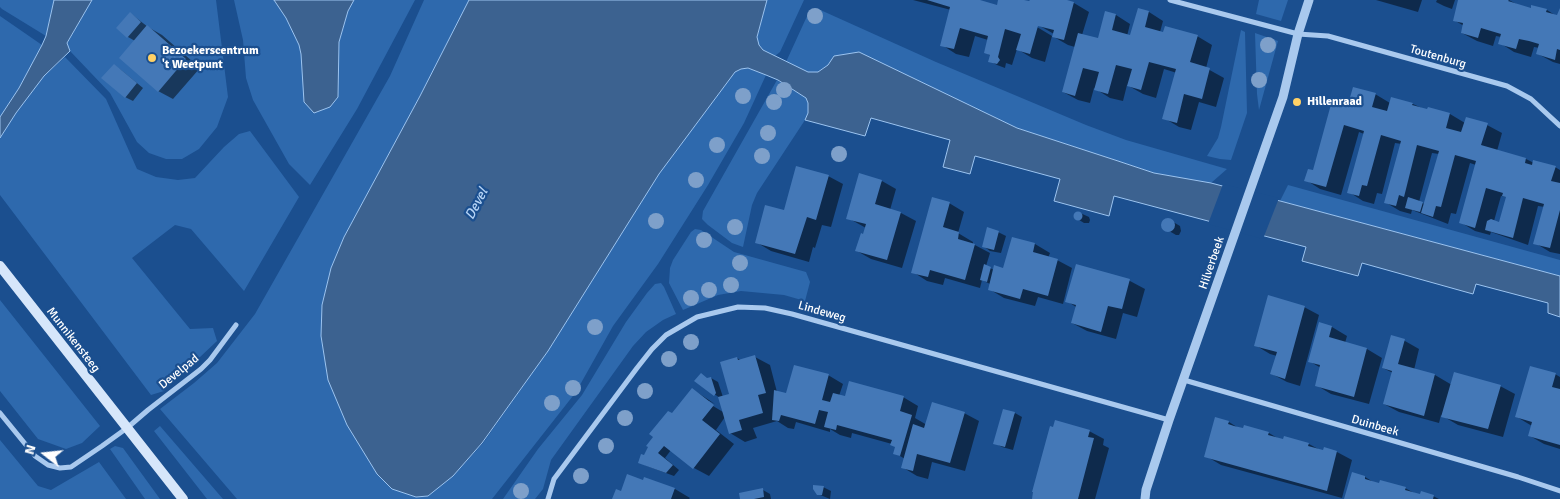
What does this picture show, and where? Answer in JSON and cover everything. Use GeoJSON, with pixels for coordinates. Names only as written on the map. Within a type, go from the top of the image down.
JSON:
{"type":"FeatureCollection","features":[{"type":"Feature","properties":{"kind":"main road","name":"Munnikensteeg"},"geometry":{"type":"LineString","coordinates":[[0,266],[183,499]]}},
{"type":"Feature","properties":{"kind":"street"},"geometry":{"type":"LineString","coordinates":[[1170,0],[1298,34]]}},
{"type":"Feature","properties":{"kind":"street","name":"Hilverbeek"},"geometry":{"type":"LineString","coordinates":[[1145,499],[1146,490],[1169,420],[1283,97],[1298,34],[1309,0]]}},
{"type":"Feature","properties":{"kind":"street","name":"Toutenburg"},"geometry":{"type":"LineString","coordinates":[[1298,34],[1328,36],[1507,86],[1531,99],[1560,126]]}},
{"type":"Feature","properties":{"kind":"street","name":"Lindeweg"},"geometry":{"type":"LineString","coordinates":[[548,499],[554,479],[652,349],[666,335],[697,317],[738,307],[766,308],[792,314],[1169,420]]}},
{"type":"Feature","properties":{"kind":"street","name":"Develpad"},"geometry":{"type":"LineString","coordinates":[[127,428],[210,360],[236,325]]}},
{"type":"Feature","properties":{"kind":"street","name":"Duinbeek"},"geometry":{"type":"LineString","coordinates":[[1184,380],[1518,476],[1560,491]]}},
{"type":"Feature","properties":{"kind":"street"},"geometry":{"type":"LineString","coordinates":[[0,413],[35,456],[48,464],[60,468],[71,467],[127,428]]}},
{"type":"Feature","properties":{"kind":"shaded area"},"geometry":{"type":"Polygon","coordinates":[[[0,0],[54,0],[46,36],[2,9],[0,7],[0,0]]]}},
{"type":"Feature","properties":{"kind":"shaded area"},"geometry":{"type":"Polygon","coordinates":[[[92,0],[216,0],[228,97],[217,127],[199,149],[182,159],[166,159],[149,153],[137,142],[110,93],[70,51],[67,44],[92,0]]]}},
{"type":"Feature","properties":{"kind":"shaded area"},"geometry":{"type":"Polygon","coordinates":[[[234,0],[274,0],[286,18],[299,45],[301,54],[338,97],[339,42],[348,11],[354,0],[415,0],[357,109],[310,185],[289,164],[253,100],[246,78],[243,40],[234,0]]]}},
{"type":"Feature","properties":{"kind":"shaded area"},"geometry":{"type":"Polygon","coordinates":[[[424,0],[469,0],[344,237],[331,268],[322,305],[321,336],[416,497],[428,496],[453,476],[483,443],[548,351],[659,174],[735,72],[748,68],[766,75],[744,123],[708,185],[658,264],[613,326],[576,392],[492,499],[237,499],[160,409],[217,363],[255,314],[390,76],[424,0]]]}},
{"type":"Feature","properties":{"kind":"shaded area"},"geometry":{"type":"Polygon","coordinates":[[[767,0],[804,0],[780,52],[775,56],[763,50],[757,38],[767,0]]]}},
{"type":"Feature","properties":{"kind":"shaded area"},"geometry":{"type":"Polygon","coordinates":[[[1259,0],[1288,0],[1281,21],[1256,14],[1259,0]]]}},
{"type":"Feature","properties":{"kind":"shaded area"},"geometry":{"type":"Polygon","coordinates":[[[816,8],[936,62],[1086,125],[1126,140],[1227,169],[1211,183],[1154,173],[1017,128],[859,53],[834,56],[828,65],[818,73],[808,72],[786,62],[808,14],[816,8]]]}},
{"type":"Feature","properties":{"kind":"shaded area"},"geometry":{"type":"Polygon","coordinates":[[[0,16],[42,45],[19,88],[0,117],[0,16]]]}},
{"type":"Feature","properties":{"kind":"shaded area"},"geometry":{"type":"Polygon","coordinates":[[[1241,30],[1245,32],[1247,113],[1231,160],[1220,159],[1207,156],[1218,138],[1221,127],[1241,30]]]}},
{"type":"Feature","properties":{"kind":"shaded area"},"geometry":{"type":"Polygon","coordinates":[[[1255,33],[1278,41],[1259,110],[1257,94],[1255,33]]]}},
{"type":"Feature","properties":{"kind":"shaded area"},"geometry":{"type":"Polygon","coordinates":[[[65,57],[106,99],[137,169],[156,177],[178,180],[195,178],[239,134],[250,131],[299,197],[244,291],[191,229],[175,225],[132,258],[190,329],[213,328],[217,341],[164,391],[151,395],[0,195],[0,138],[44,76],[65,57]]]}},
{"type":"Feature","properties":{"kind":"shaded area"},"geometry":{"type":"Polygon","coordinates":[[[777,80],[806,98],[808,113],[757,193],[752,205],[743,247],[732,243],[708,225],[702,219],[703,211],[777,80]]]}},
{"type":"Feature","properties":{"kind":"shaded area"},"geometry":{"type":"Polygon","coordinates":[[[1288,185],[1560,260],[1560,276],[1280,201],[1288,185]]]}},
{"type":"Feature","properties":{"kind":"shaded area"},"geometry":{"type":"Polygon","coordinates":[[[695,229],[701,230],[734,252],[806,272],[810,282],[805,301],[784,295],[741,291],[718,295],[683,310],[669,283],[670,268],[673,260],[691,232],[695,229]]]}},
{"type":"Feature","properties":{"kind":"shaded area"},"geometry":{"type":"Polygon","coordinates":[[[661,283],[676,314],[663,320],[646,332],[633,346],[551,460],[543,489],[535,499],[503,499],[538,449],[582,395],[626,322],[647,293],[655,284],[661,283]]]}},
{"type":"Feature","properties":{"kind":"shaded area"},"geometry":{"type":"Polygon","coordinates":[[[0,300],[100,426],[82,443],[66,449],[38,439],[0,391],[0,300]]]}},
{"type":"Feature","properties":{"kind":"shaded area"},"geometry":{"type":"Polygon","coordinates":[[[160,426],[223,499],[207,499],[154,431],[160,426]]]}},
{"type":"Feature","properties":{"kind":"shaded area"},"geometry":{"type":"Polygon","coordinates":[[[0,440],[38,486],[51,490],[99,462],[126,499],[0,499],[0,440]]]}},
{"type":"Feature","properties":{"kind":"shaded area"},"geometry":{"type":"Polygon","coordinates":[[[115,446],[123,448],[160,499],[145,499],[110,449],[115,446]]]}},
{"type":"Feature","properties":{"kind":"water"},"geometry":{"type":"Polygon","coordinates":[[[54,0],[92,0],[67,43],[70,51],[44,76],[0,138],[0,117],[19,88],[42,45],[46,36],[54,0]]]}},
{"type":"Feature","properties":{"kind":"water"},"geometry":{"type":"Polygon","coordinates":[[[274,0],[354,0],[348,11],[339,42],[338,97],[330,107],[314,113],[304,102],[299,45],[286,18],[274,0]]]}},
{"type":"Feature","properties":{"kind":"water","name":"Devel"},"geometry":{"type":"Polygon","coordinates":[[[469,0],[767,0],[757,37],[759,45],[763,50],[808,72],[818,72],[828,65],[834,56],[859,52],[1017,128],[1154,173],[1211,183],[1560,276],[1560,317],[1548,313],[1548,303],[1476,284],[1473,294],[1362,263],[1358,276],[1302,261],[1306,247],[1114,196],[1109,216],[1054,201],[1060,179],[975,156],[970,174],[943,167],[950,140],[871,118],[865,136],[805,120],[808,113],[806,98],[778,80],[748,68],[741,69],[735,72],[659,174],[548,351],[482,443],[453,476],[428,496],[416,497],[392,489],[377,474],[347,425],[328,380],[321,336],[322,305],[331,268],[344,237],[469,0]]]}},
{"type":"Feature","properties":{"kind":"pier"},"geometry":{"type":"Polygon","coordinates":[[[1223,184],[1279,198],[1263,239],[1208,224],[1223,184]]]}},
{"type":"Feature","properties":{"kind":"building"},"geometry":{"type":"Polygon","coordinates":[[[927,0],[980,0],[997,5],[998,0],[1067,0],[1074,2],[1064,40],[1052,37],[1054,30],[1038,26],[1030,54],[1016,50],[1021,34],[1005,29],[998,57],[1000,60],[997,64],[988,62],[990,55],[984,53],[988,36],[960,28],[954,49],[940,46],[950,7],[927,0]]]}},
{"type":"Feature","properties":{"kind":"building"},"geometry":{"type":"Polygon","coordinates":[[[1458,0],[1509,0],[1531,8],[1531,5],[1547,9],[1546,12],[1557,15],[1560,8],[1560,50],[1557,49],[1555,60],[1536,54],[1539,44],[1529,41],[1519,39],[1516,49],[1498,44],[1501,34],[1481,28],[1478,38],[1461,33],[1463,23],[1453,21],[1458,0]]]}},
{"type":"Feature","properties":{"kind":"building"},"geometry":{"type":"Polygon","coordinates":[[[1138,8],[1149,11],[1145,27],[1163,32],[1165,26],[1198,35],[1190,62],[1210,68],[1202,99],[1184,94],[1177,123],[1162,119],[1176,69],[1149,62],[1141,90],[1127,86],[1132,69],[1116,65],[1108,94],[1094,90],[1099,72],[1083,68],[1075,96],[1062,92],[1078,33],[1098,38],[1105,11],[1116,14],[1112,30],[1130,35],[1138,8]]]}},
{"type":"Feature","properties":{"kind":"building"},"geometry":{"type":"Polygon","coordinates":[[[130,12],[141,22],[127,38],[116,28],[130,12]]]}},
{"type":"Feature","properties":{"kind":"building","name":"Bezoekerscentrum 't Weetpunt"},"geometry":{"type":"Polygon","coordinates":[[[147,25],[186,59],[158,92],[119,58],[147,25]]]}},
{"type":"Feature","properties":{"kind":"building"},"geometry":{"type":"Polygon","coordinates":[[[114,64],[137,83],[125,98],[101,78],[114,64]]]}},
{"type":"Feature","properties":{"kind":"building"},"geometry":{"type":"Polygon","coordinates":[[[1353,87],[1376,93],[1372,107],[1387,111],[1391,97],[1413,103],[1412,105],[1450,113],[1446,128],[1461,132],[1466,117],[1488,123],[1481,145],[1526,158],[1525,163],[1532,165],[1533,160],[1556,166],[1551,181],[1560,183],[1560,210],[1550,248],[1533,244],[1544,204],[1523,198],[1513,238],[1485,230],[1487,221],[1491,219],[1499,222],[1506,197],[1502,196],[1503,193],[1486,188],[1475,228],[1459,223],[1476,161],[1455,155],[1441,207],[1436,206],[1433,217],[1421,213],[1439,151],[1417,145],[1404,197],[1399,195],[1396,206],[1384,203],[1401,141],[1381,135],[1367,186],[1362,185],[1359,196],[1347,193],[1364,131],[1344,125],[1326,187],[1304,181],[1308,169],[1313,170],[1333,97],[1349,101],[1353,87]]]}},
{"type":"Feature","properties":{"kind":"building"},"geometry":{"type":"Polygon","coordinates":[[[796,166],[829,175],[816,220],[807,217],[795,254],[755,243],[765,205],[784,210],[796,166]]]}},
{"type":"Feature","properties":{"kind":"building"},"geometry":{"type":"Polygon","coordinates":[[[859,173],[882,180],[875,204],[901,212],[887,260],[855,251],[866,224],[846,219],[859,173]]]}},
{"type":"Feature","properties":{"kind":"building"},"geometry":{"type":"Polygon","coordinates":[[[932,197],[950,202],[943,227],[959,232],[958,239],[975,244],[965,280],[930,270],[928,277],[911,273],[932,197]]]}},
{"type":"Feature","properties":{"kind":"building"},"geometry":{"type":"Polygon","coordinates":[[[1408,197],[1423,202],[1420,212],[1405,208],[1408,197]]]}},
{"type":"Feature","properties":{"kind":"building"},"geometry":{"type":"Polygon","coordinates":[[[1078,211],[1083,216],[1078,221],[1073,216],[1078,211]]]}},
{"type":"Feature","properties":{"kind":"building"},"geometry":{"type":"Polygon","coordinates":[[[1168,218],[1173,220],[1175,225],[1173,230],[1168,232],[1163,230],[1161,225],[1163,220],[1168,218]]]}},
{"type":"Feature","properties":{"kind":"building"},"geometry":{"type":"Polygon","coordinates":[[[987,227],[999,231],[994,250],[982,247],[987,227]]]}},
{"type":"Feature","properties":{"kind":"building"},"geometry":{"type":"Polygon","coordinates":[[[1012,237],[1035,243],[1033,252],[1058,259],[1048,296],[1023,289],[1020,299],[988,290],[994,265],[1003,268],[1012,237]]]}},
{"type":"Feature","properties":{"kind":"building"},"geometry":{"type":"Polygon","coordinates":[[[984,264],[991,267],[987,282],[980,280],[984,264]]]}},
{"type":"Feature","properties":{"kind":"building"},"geometry":{"type":"Polygon","coordinates":[[[1076,264],[1130,279],[1122,309],[1108,306],[1101,332],[1071,323],[1076,305],[1065,302],[1076,264]]]}},
{"type":"Feature","properties":{"kind":"building"},"geometry":{"type":"Polygon","coordinates":[[[1268,295],[1305,306],[1285,379],[1270,374],[1277,352],[1254,346],[1268,295]]]}},
{"type":"Feature","properties":{"kind":"building"},"geometry":{"type":"Polygon","coordinates":[[[1319,322],[1332,326],[1329,337],[1367,348],[1354,397],[1315,386],[1320,365],[1308,362],[1319,322]]]}},
{"type":"Feature","properties":{"kind":"building"},"geometry":{"type":"Polygon","coordinates":[[[1391,335],[1405,339],[1398,364],[1435,374],[1424,416],[1383,404],[1392,371],[1382,368],[1391,335]]]}},
{"type":"Feature","properties":{"kind":"building"},"geometry":{"type":"Polygon","coordinates":[[[755,355],[766,393],[758,395],[763,413],[739,420],[742,430],[729,434],[718,397],[729,394],[720,362],[737,357],[738,360],[755,355]]]}},
{"type":"Feature","properties":{"kind":"building"},"geometry":{"type":"Polygon","coordinates":[[[794,365],[829,374],[822,400],[830,402],[833,393],[845,396],[849,381],[904,396],[900,411],[912,415],[900,456],[893,454],[895,447],[890,445],[892,440],[837,425],[836,430],[824,427],[828,412],[819,410],[815,424],[781,415],[779,421],[772,420],[774,390],[786,393],[794,365]]]}},
{"type":"Feature","properties":{"kind":"building"},"geometry":{"type":"Polygon","coordinates":[[[1530,366],[1556,373],[1552,387],[1560,389],[1560,445],[1528,436],[1532,422],[1515,417],[1530,366]]]}},
{"type":"Feature","properties":{"kind":"building"},"geometry":{"type":"Polygon","coordinates":[[[1454,372],[1501,385],[1488,429],[1441,417],[1454,372]]]}},
{"type":"Feature","properties":{"kind":"building"},"geometry":{"type":"Polygon","coordinates":[[[701,373],[707,378],[711,377],[716,393],[714,396],[694,381],[701,373]]]}},
{"type":"Feature","properties":{"kind":"building"},"geometry":{"type":"Polygon","coordinates":[[[692,388],[714,405],[702,420],[720,434],[693,469],[664,446],[658,453],[673,465],[666,473],[638,463],[641,454],[644,455],[648,447],[646,446],[653,437],[649,434],[668,411],[672,413],[692,388]]]}},
{"type":"Feature","properties":{"kind":"building"},"geometry":{"type":"Polygon","coordinates":[[[932,402],[965,412],[950,463],[917,454],[913,471],[901,468],[913,424],[924,428],[932,402]]]}},
{"type":"Feature","properties":{"kind":"building"},"geometry":{"type":"Polygon","coordinates":[[[1003,409],[1015,412],[1005,447],[993,444],[1003,409]]]}},
{"type":"Feature","properties":{"kind":"building"},"geometry":{"type":"Polygon","coordinates":[[[1215,417],[1229,421],[1228,424],[1234,426],[1243,428],[1244,425],[1269,432],[1268,435],[1283,439],[1284,436],[1309,443],[1308,446],[1323,450],[1324,447],[1337,451],[1327,491],[1204,457],[1215,417]]]}},
{"type":"Feature","properties":{"kind":"building"},"geometry":{"type":"Polygon","coordinates":[[[1055,420],[1090,430],[1088,437],[1094,438],[1078,499],[1032,499],[1032,492],[1050,426],[1053,427],[1055,420]]]}},
{"type":"Feature","properties":{"kind":"building"},"geometry":{"type":"Polygon","coordinates":[[[1352,472],[1365,476],[1365,479],[1379,483],[1380,480],[1406,487],[1405,490],[1420,494],[1421,491],[1434,495],[1433,499],[1344,499],[1352,472]]]}},
{"type":"Feature","properties":{"kind":"building"},"geometry":{"type":"Polygon","coordinates":[[[627,474],[643,480],[644,477],[675,488],[671,499],[612,499],[616,489],[621,491],[627,474]]]}},
{"type":"Feature","properties":{"kind":"building"},"geometry":{"type":"Polygon","coordinates":[[[813,485],[824,486],[822,495],[817,495],[813,485]]]}},
{"type":"Feature","properties":{"kind":"building"},"geometry":{"type":"Polygon","coordinates":[[[763,488],[764,497],[740,499],[739,493],[763,488]]]}},
{"type":"Feature","properties":{"kind":"place","name":"Bezoekerscentrum 't Weetpunt"},"geometry":{"type":"Point","coordinates":[152,58]}},
{"type":"Feature","properties":{"kind":"place","name":"Hillenraad"},"geometry":{"type":"Point","coordinates":[1297,102]}}]}
